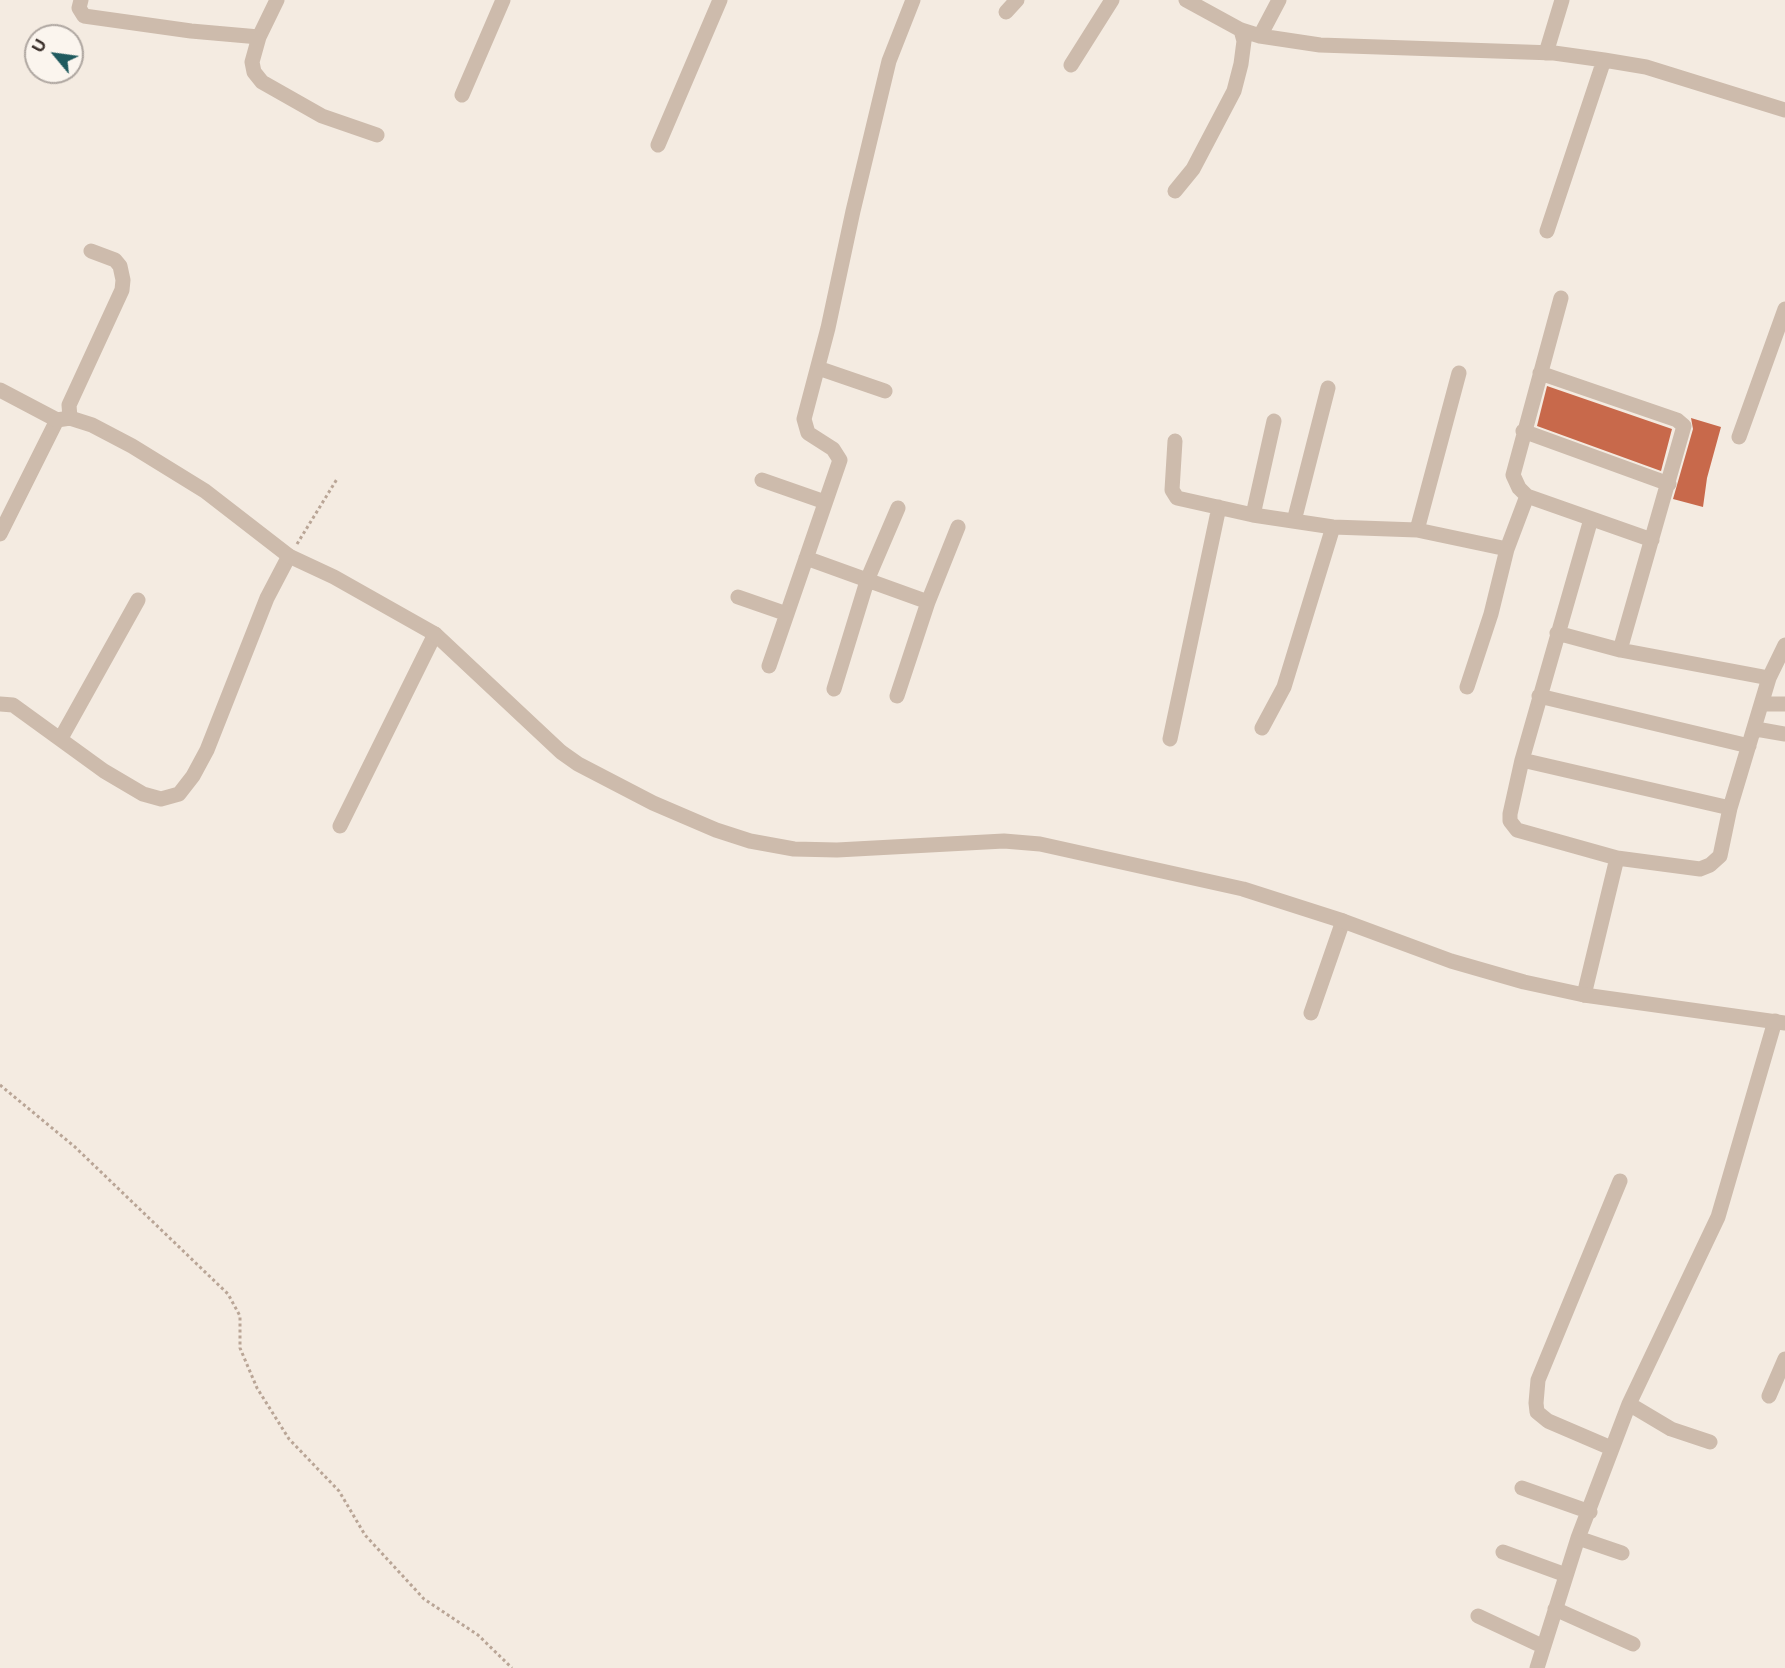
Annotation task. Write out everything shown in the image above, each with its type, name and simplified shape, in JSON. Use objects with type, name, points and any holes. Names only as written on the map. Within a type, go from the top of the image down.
[{"type":"street","points":[[81,0],[79,8],[84,16],[191,31],[259,37]]},
{"type":"street","points":[[277,0],[259,37],[252,62],[254,72],[262,82],[322,117],[377,135]]},
{"type":"street","points":[[462,95],[503,0]]},
{"type":"street","points":[[658,145],[720,0]]},
{"type":"street","points":[[769,666],[840,460],[833,449],[808,433],[804,423],[889,61],[898,33],[913,0]]},
{"type":"street","points":[[1006,12],[1017,0]]},
{"type":"street","points":[[1071,65],[1112,0]]},
{"type":"street","points":[[1186,0],[1241,30],[1260,36],[1320,45],[1379,49],[1546,53],[1604,60],[1646,67],[1785,110]]},
{"type":"street","points":[[1260,36],[1279,0]]},
{"type":"street","points":[[1546,53],[1562,0]]},
{"type":"street","points":[[1175,191],[1193,169],[1234,91],[1244,41],[1241,30]]},
{"type":"street","points":[[1547,231],[1604,60]]},
{"type":"street","points":[[0,534],[64,419],[118,298],[123,280],[120,266],[115,261],[91,251]]},
{"type":"street","points":[[1561,298],[1523,431],[1513,475],[1519,488],[1527,496],[1652,540]]},
{"type":"street","points":[[1739,437],[1785,309]]},
{"type":"street","points":[[818,368],[885,391]]},
{"type":"street","points":[[1417,530],[1459,373]]},
{"type":"street","points":[[1540,373],[1681,422],[1685,430],[1620,650]]},
{"type":"street","points":[[1294,521],[1328,388]]},
{"type":"street","points":[[0,390],[64,419],[114,435],[196,486],[289,556],[334,577],[435,634],[561,752],[578,764],[682,817],[750,842],[794,849],[837,850],[1004,842],[1040,844],[1243,889],[1343,921],[1450,961],[1524,982],[1584,995],[1780,1022],[1718,1217],[1629,1404],[1611,1448],[1590,1512],[1578,1538],[1542,1646],[1537,1668]]},
{"type":"street","points":[[1253,515],[1275,421]]},
{"type":"street","points":[[1523,431],[1669,484]]},
{"type":"street","points":[[1175,441],[1172,490],[1174,496],[1253,515],[1333,527],[1417,530],[1507,549]]},
{"type":"street","points":[[762,480],[825,502]]},
{"type":"street","points":[[1467,687],[1491,614],[1507,549],[1527,496]]},
{"type":"street","points":[[1170,739],[1219,507]]},
{"type":"street","points":[[834,689],[868,578],[898,508]]},
{"type":"street","points":[[1591,519],[1539,696],[1510,814],[1512,825],[1522,832],[1617,858],[1700,869],[1707,867],[1720,856],[1730,808],[1756,729],[1769,678],[1785,645]]},
{"type":"street","points":[[897,696],[928,602],[958,527]]},
{"type":"street","points":[[1263,728],[1284,687],[1333,527]]},
{"type":"street","points":[[0,704],[13,705],[104,771],[142,794],[161,799],[179,794],[193,776],[207,750],[267,598],[289,556]]},
{"type":"street","points":[[806,558],[868,578],[928,602]]},
{"type":"street","points":[[738,597],[786,614]]},
{"type":"street","points":[[61,738],[138,600]]},
{"type":"street","points":[[1557,633],[1620,650],[1769,678]]},
{"type":"street","points":[[340,826],[435,634]]},
{"type":"street","points":[[1539,696],[1749,746]]},
{"type":"street","points":[[1762,704],[1785,704]]},
{"type":"street","points":[[1756,729],[1785,734]]},
{"type":"street","points":[[1522,760],[1730,808]]},
{"type":"street","points":[[1584,995],[1617,858]]},
{"type":"street","points":[[1311,1013],[1343,921]]},
{"type":"street","points":[[1611,1448],[1548,1421],[1538,1412],[1536,1403],[1542,1371],[1620,1181]]},
{"type":"street","points":[[1769,1396],[1785,1359]]},
{"type":"street","points":[[1629,1404],[1671,1429],[1710,1442]]},
{"type":"street","points":[[1522,1488],[1590,1512]]},
{"type":"street","points":[[1578,1538],[1622,1553]]},
{"type":"street","points":[[1503,1552],[1566,1575]]},
{"type":"street","points":[[1555,1609],[1633,1644]]},
{"type":"street","points":[[1478,1616],[1542,1646]]},
{"type":"path","points":[[289,556],[337,479]]},
{"type":"path","points":[[0,1085],[75,1147],[228,1294],[240,1316],[240,1348],[257,1388],[289,1439],[339,1491],[365,1535],[424,1599],[478,1635],[512,1668]]},
{"type":"building","points":[[1547,386],[1672,429],[1661,471],[1537,426]]},
{"type":"building","points":[[1691,418],[1721,427],[1707,478],[1703,507],[1673,499],[1693,429]]}]
